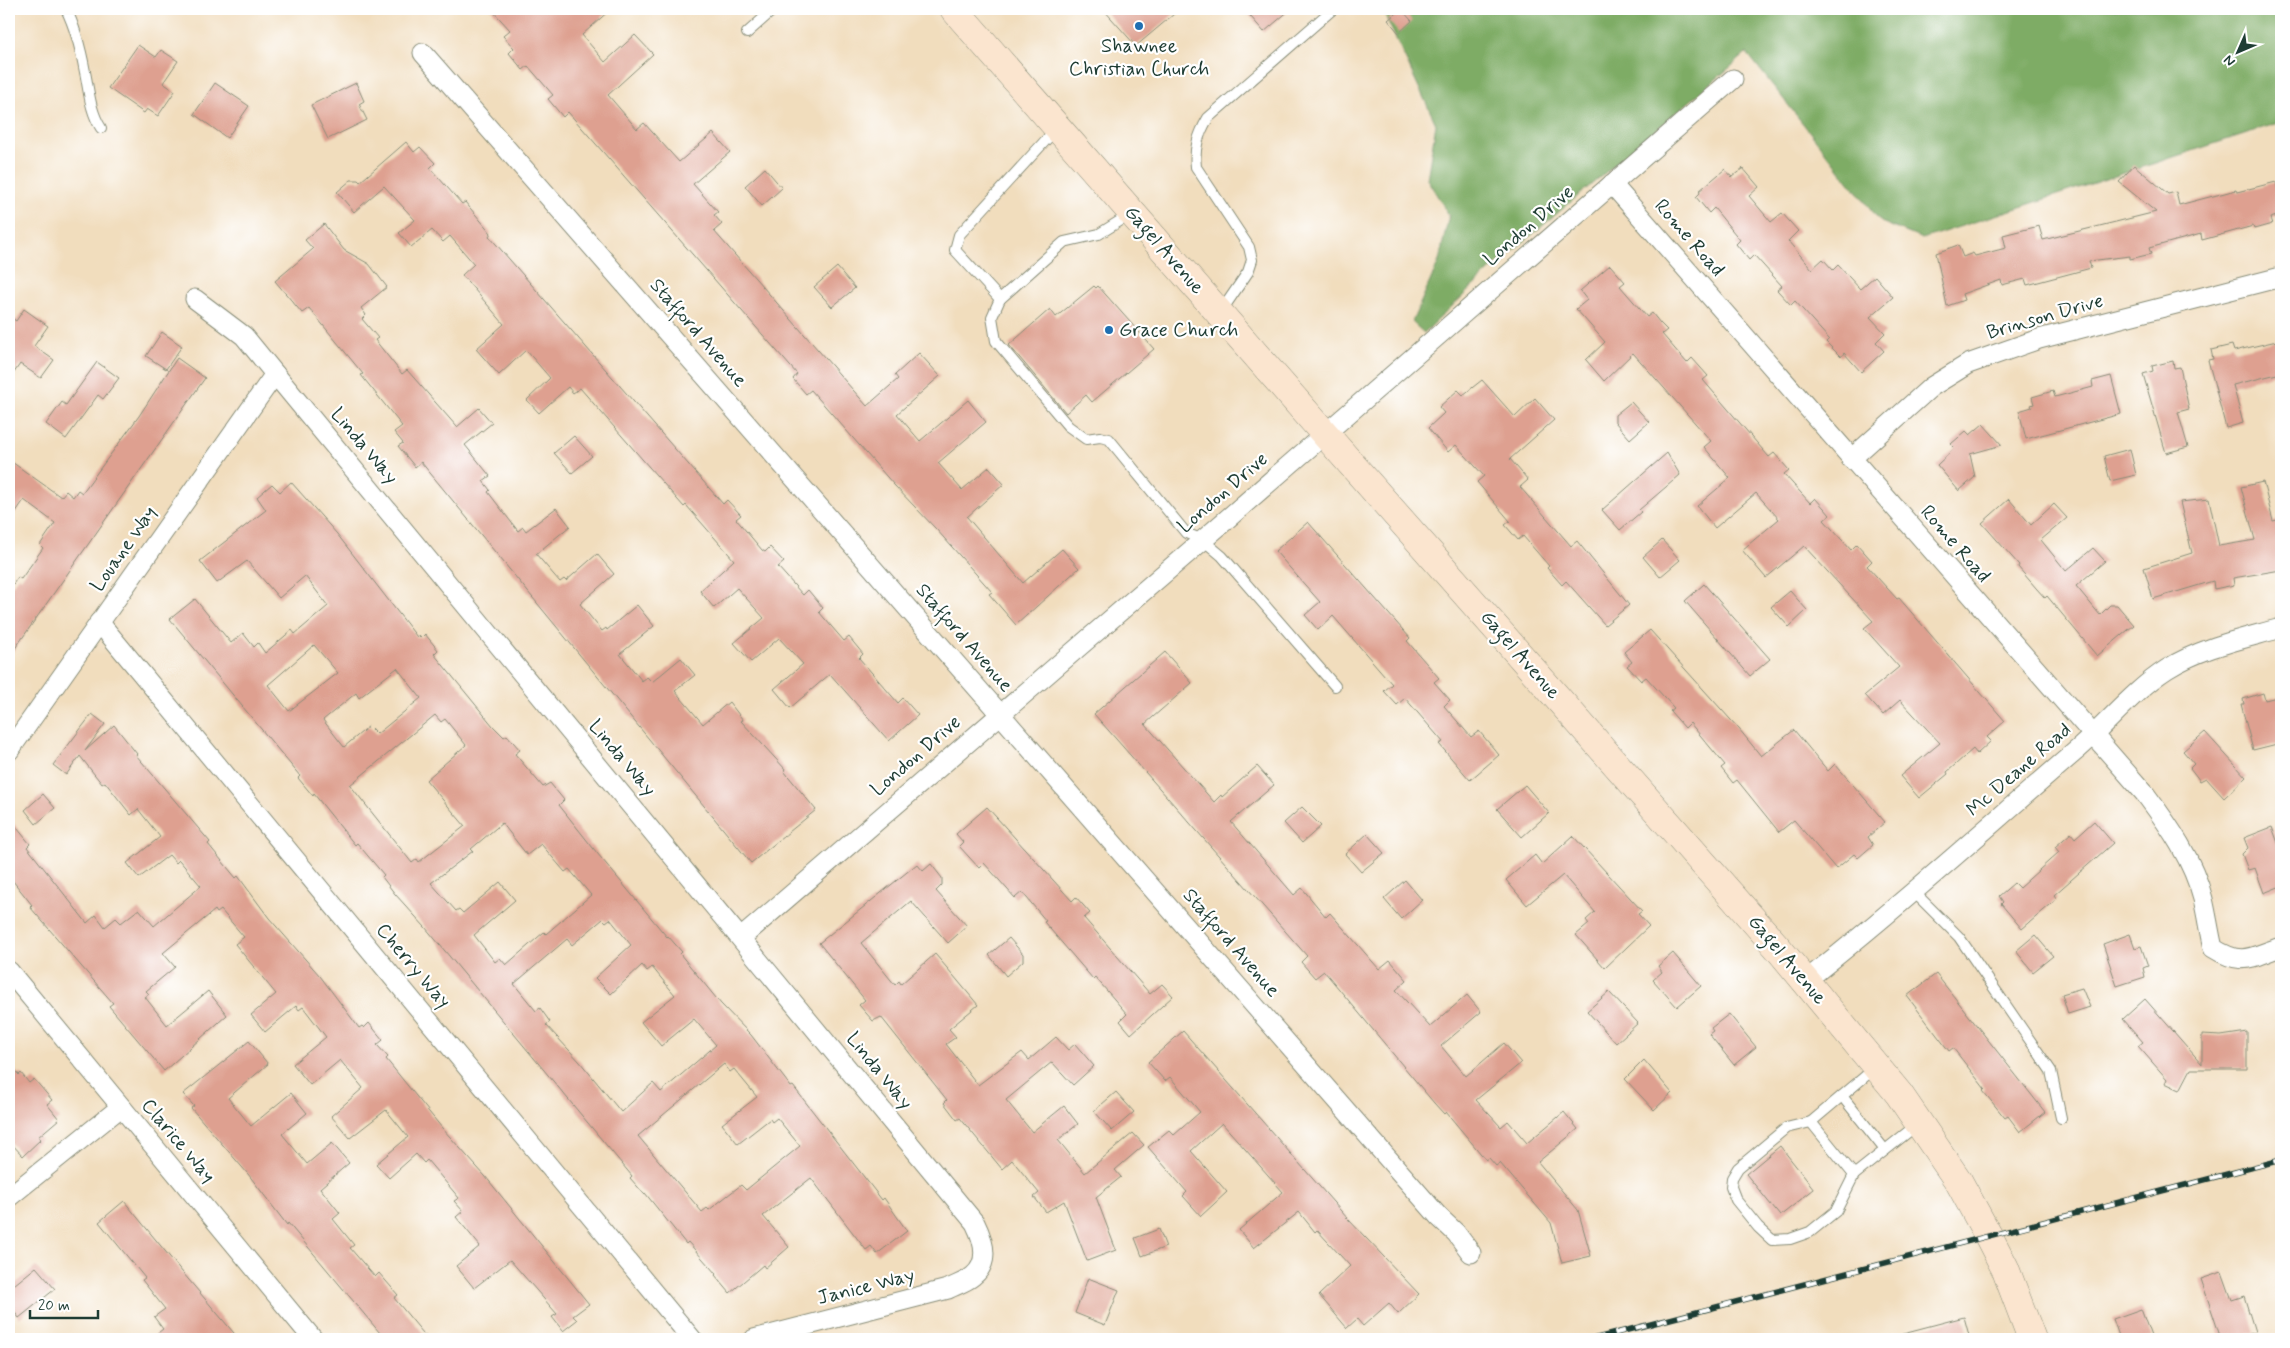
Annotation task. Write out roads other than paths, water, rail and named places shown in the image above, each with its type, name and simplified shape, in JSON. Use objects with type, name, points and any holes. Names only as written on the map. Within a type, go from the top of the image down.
[{"type":"street","name":"Gagel Avenue","points":[[954,9],[1805,981],[1899,1094],[1958,1182],[1989,1237],[2005,1268],[2032,1339]]},
{"type":"street","name":"Stafford Avenue","points":[[423,53],[1439,1217],[1456,1233],[1471,1253]]},
{"type":"street","name":"London Drive","points":[[740,938],[1203,540],[1733,79]]},
{"type":"street","name":"Rome Road","points":[[1612,184],[2146,795],[2183,848],[2202,898],[2213,948],[2234,960],[2246,959],[2281,946]]},
{"type":"street","name":"Brinson Drive","points":[[1851,459],[1931,387],[1968,364],[2039,339],[2281,277]]},
{"type":"street","name":"Linda Way","points":[[195,299],[244,336],[975,1223],[985,1246],[981,1264]]},
{"type":"street","name":"Louane Way","points":[[9,751],[276,374]]},
{"type":"street","name":"Cherry Way","points":[[99,622],[692,1339]]},
{"type":"street","name":"Mc Deane Road","points":[[1805,981],[1858,940],[1912,890],[2093,736],[2148,683],[2167,669],[2213,647],[2281,628]]},
{"type":"street","name":"Clarice Way","points":[[9,971],[313,1339]]},
{"type":"street","points":[[9,1197],[121,1107]]},
{"type":"street","name":"Janice Way","points":[[754,1339],[948,1289],[973,1277],[981,1264]]},
{"type":"lane","points":[[66,9],[80,48],[93,116],[101,128]]},
{"type":"lane","points":[[747,33],[774,9]]},
{"type":"lane","points":[[1220,314],[1248,272],[1252,260],[1249,247],[1196,167],[1194,154],[1196,141],[1208,118],[1334,9]]},
{"type":"lane","points":[[1000,299],[955,250],[959,235],[1057,128]]},
{"type":"lane","points":[[1132,214],[1099,234],[1064,242],[1000,299],[992,317],[996,341],[1068,426],[1086,439],[1100,437],[1109,439],[1186,533],[1203,540],[1222,556],[1335,686]]},
{"type":"lane","points":[[1912,890],[1959,937],[2051,1071],[2061,1118]]},
{"type":"lane","points":[[1876,1068],[1812,1122],[1786,1128],[1738,1168],[1732,1178],[1731,1187],[1736,1200],[1758,1228],[1772,1240],[1790,1239],[1810,1232],[1836,1211],[1854,1175],[1919,1124]]},
{"type":"lane","points":[[1842,1096],[1885,1150]]},
{"type":"lane","points":[[1812,1122],[1854,1175]]},
{"type":"railway","points":[[1593,1339],[2281,1160]]},
{"type":"place","name":"Shawnee Christian Church","points":[[1139,26]]},
{"type":"place","name":"Grace Church","points":[[1109,330]]}]
